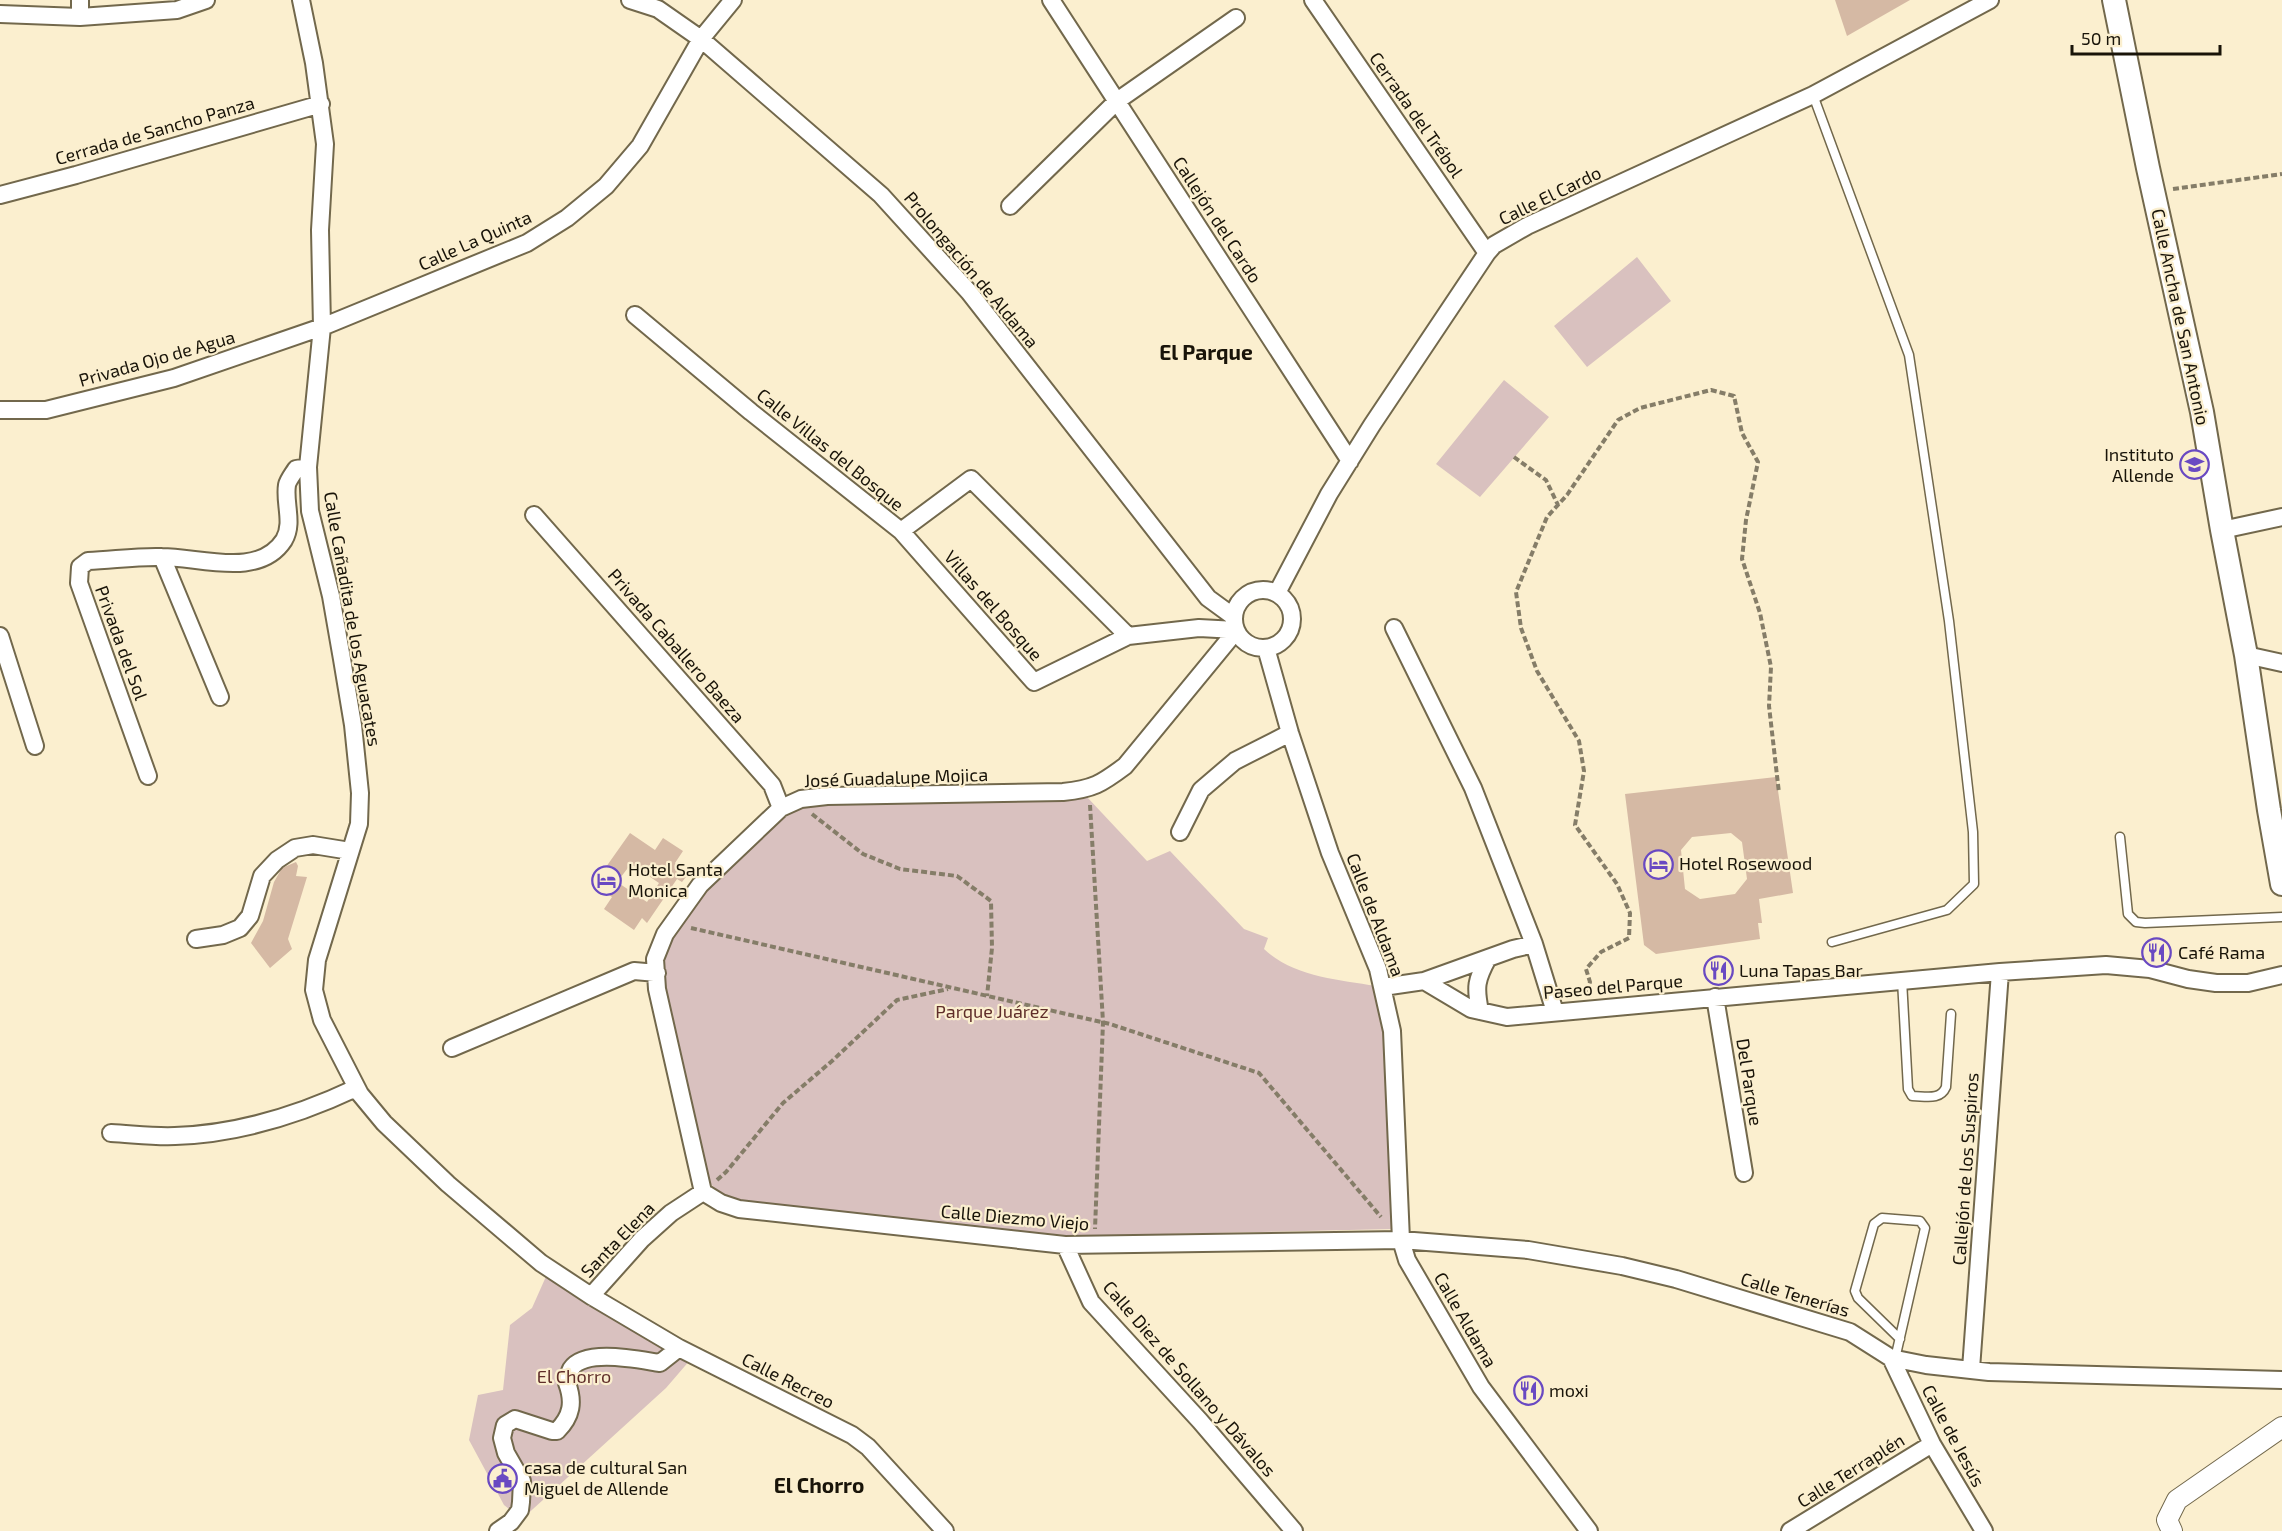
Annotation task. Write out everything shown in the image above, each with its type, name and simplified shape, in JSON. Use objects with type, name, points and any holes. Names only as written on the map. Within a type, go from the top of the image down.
[{"type":"main road","name":"Calle Ancha de San Antonio","points":[[2114,0],[2153,192],[2202,412],[2246,655],[2282,884]]},
{"type":"street","points":[[80,0],[80,17]]},
{"type":"street","points":[[0,14],[80,17],[177,10],[206,0]]},
{"type":"street","name":"Calle Cañadita de los Aguacates","points":[[301,0],[321,104],[325,144],[320,230],[322,327],[308,467],[310,511],[331,596],[353,724],[360,793],[358,824],[317,960],[314,990],[322,1020],[357,1088],[384,1123],[448,1184],[541,1263],[591,1296]]},
{"type":"street","name":"Prolongación de Aldama","points":[[630,0],[656,4],[701,39],[881,195],[969,292],[1208,598],[1235,626]]},
{"type":"street","name":"Calle La Quinta","points":[[322,327],[527,243],[567,218],[606,186],[640,146],[701,39],[733,0]]},
{"type":"street","name":"Callejón del Cardo","points":[[1050,0],[1350,461]]},
{"type":"street","name":"Cerrada del Trébol","points":[[1313,0],[1487,253]]},
{"type":"street","name":"Calle El Cardo","points":[[1277,593],[1329,494],[1372,425],[1494,245],[1527,226],[1813,95],[1990,0]]},
{"type":"street","points":[[1010,206],[1117,101],[1236,18]]},
{"type":"street","name":"Cerrada de Sancho Panza","points":[[0,195],[321,104]]},
{"type":"street","name":"Calle Villas del Bosque","points":[[635,315],[751,412],[901,531],[971,479],[1128,636]]},
{"type":"street","name":"Privada Ojo de Agua","points":[[0,410],[46,410],[109,395],[174,378],[322,327]]},
{"type":"street","name":"Privada del Sol","points":[[148,776],[79,583],[80,567],[88,561],[162,557],[243,563],[263,558],[277,549],[285,537],[289,521],[287,484],[296,469],[308,467]]},
{"type":"street","name":"Privada Caballero Baeza","points":[[534,515],[772,785],[781,808]]},
{"type":"street","points":[[2222,530],[2282,517]]},
{"type":"street","name":"Villas del Bosque","points":[[901,531],[1034,682],[1128,636]]},
{"type":"street","points":[[162,557],[220,697]]},
{"type":"street","points":[[1260,590],[1277,593],[1284,598],[1291,610],[1291,628],[1282,641],[1266,648],[1254,647],[1244,642],[1235,626],[1237,606],[1246,595],[1260,590]]},
{"type":"street","points":[[1128,636],[1235,626]]},
{"type":"street","name":"José Guadalupe Mojica","points":[[703,1192],[657,989],[655,959],[666,934],[700,885],[781,808],[801,800],[827,796],[1063,792],[1089,789],[1125,766],[1235,626]]},
{"type":"street","points":[[1394,628],[1473,788],[1534,944],[1556,1012]]},
{"type":"street","points":[[0,636],[35,746]]},
{"type":"street","name":"Calle de Aldama","points":[[1266,648],[1290,733],[1330,853],[1378,969],[1383,987],[1392,1031],[1401,1240]]},
{"type":"street","points":[[2246,655],[2282,663]]},
{"type":"street","points":[[1180,832],[1201,790],[1235,761],[1290,733]]},
{"type":"street","points":[[196,939],[223,935],[240,928],[250,916],[262,876],[277,860],[295,848],[313,845],[350,851]]},
{"type":"street","points":[[1383,987],[1424,981],[1534,944]]},
{"type":"street","points":[[1480,1011],[1476,992],[1477,978],[1488,958]]},
{"type":"street","name":"Paseo del Parque","points":[[1424,981],[1471,1009],[1507,1017],[1902,980],[2106,965],[2150,969],[2188,979],[2216,983],[2248,983],[2282,975]]},
{"type":"street","points":[[452,1048],[634,971],[657,973]]},
{"type":"street","name":"Callejón de los Suspiros","points":[[1971,1370],[2000,972]]},
{"type":"street","name":"Del Parque","points":[[1715,997],[1744,1173]]},
{"type":"street","points":[[111,1133],[175,1136],[221,1131],[279,1118],[324,1103],[357,1088]]},
{"type":"street","name":"Calle Diezmo Viejo","points":[[703,1192],[721,1203],[739,1209],[1065,1245],[1401,1240]]},
{"type":"street","name":"Santa Elena","points":[[591,1296],[642,1239],[671,1213],[703,1192]]},
{"type":"street","name":"Calle Tenerías","points":[[1401,1240],[1528,1250],[1654,1274],[1850,1332],[1893,1359],[1989,1372],[2282,1380]]},
{"type":"street","name":"Calle Aldama","points":[[1401,1240],[1407,1260],[1481,1387],[1588,1531]]},
{"type":"street","name":"Calle Diez de Sollano y Dávalos","points":[[1065,1245],[1091,1302],[1200,1421],[1294,1531]]},
{"type":"street","name":"Calle Recreo","points":[[591,1296],[679,1348],[852,1435],[868,1447],[945,1531]]},
{"type":"street","points":[[498,1531],[511,1522],[520,1510],[522,1502],[522,1481],[506,1453],[502,1438],[505,1425],[515,1419],[557,1431],[571,1414],[572,1395],[567,1383],[572,1368],[583,1360],[608,1356],[660,1363],[679,1348]]},
{"type":"street","name":"Calle de Jesús","points":[[1893,1359],[1932,1444],[1984,1531]]},
{"type":"street","points":[[2172,1531],[2167,1520],[2177,1500],[2282,1427]]},
{"type":"street","name":"Calle Terraplén","points":[[1790,1531],[1932,1444]]},
{"type":"lane","points":[[1813,95],[1909,355],[1949,621],[1973,832],[1974,884],[1947,910],[1832,942]]},
{"type":"lane","points":[[2120,837],[2128,914],[2136,922],[2282,916]]},
{"type":"lane","points":[[1902,980],[1908,1089],[1912,1096],[1939,1096],[1944,1092],[1951,1014]]},
{"type":"lane","points":[[1893,1359],[1900,1339],[1925,1228],[1920,1221],[1882,1218],[1874,1224],[1855,1291],[1858,1298],[1900,1339]]},
{"type":"path","points":[[2153,192],[2282,174]]},
{"type":"path","points":[[1582,1010],[1590,982],[1586,969],[1601,952],[1629,938],[1630,913],[1617,884],[1575,825],[1584,771],[1579,741],[1536,671],[1521,628],[1516,592],[1547,517],[1567,495],[1617,420],[1640,408],[1711,390],[1734,396],[1742,433],[1758,462],[1746,520],[1742,560],[1760,613],[1771,667],[1769,706],[1779,793]]},
{"type":"path","points":[[1514,457],[1546,480],[1558,505]]},
{"type":"path","points":[[1089,789],[1103,1022],[1095,1245]]},
{"type":"path","points":[[808,811],[862,854],[900,868],[957,876],[991,901],[992,948],[987,996]]},
{"type":"path","points":[[673,924],[1103,1022],[1259,1073],[1401,1240]]},
{"type":"path","points":[[703,1192],[726,1172],[783,1103],[897,1000],[952,988]]},
{"type":"green space","points":[[1637,257],[1671,301],[1587,367],[1554,326]]},
{"type":"green space","points":[[1504,380],[1549,417],[1480,497],[1436,464]]},
{"type":"green space","name":"Parque Juárez","points":[[1087,797],[1147,861],[1170,851],[1244,929],[1268,938],[1264,949],[1289,966],[1331,979],[1376,986],[1386,1032],[1394,1229],[1073,1236],[751,1203],[725,1199],[708,1181],[667,1004],[661,966],[669,941],[699,897],[742,851],[799,804]]},
{"type":"green space","name":"El Chorro","points":[[548,1272],[697,1352],[666,1388],[522,1519],[504,1505],[469,1440],[478,1395],[503,1390],[510,1325],[532,1308]]},
{"type":"building","points":[[1835,0],[1910,0],[1847,36]]},
{"type":"building","name":"Hotel Rosewood","points":[[1776,777],[1793,893],[1759,899],[1762,923],[1758,923],[1760,939],[1656,954],[1644,945],[1625,794]],"holes":[[[1731,833],[1742,842],[1747,879],[1735,894],[1700,899],[1685,889],[1681,850],[1692,837]]]},
{"type":"building","name":"Hotel Santa Monica","points":[[630,833],[655,850],[663,838],[683,851],[675,863],[689,873],[682,882],[677,879],[647,923],[642,918],[634,930],[604,909],[612,897],[594,884]],"holes":[[[631,864],[659,883],[647,902],[617,882]]]},
{"type":"building","points":[[296,862],[298,866],[296,876],[307,877],[288,939],[292,949],[270,968],[251,943],[263,921],[274,882],[282,868]]},
{"type":"place","name":"Instituto Allende","points":[[2195,465]]},
{"type":"place","name":"Hotel Rosewood","points":[[1658,864]]},
{"type":"place","name":"Hotel Santa Monica","points":[[607,880]]},
{"type":"place","name":"Café Rama","points":[[2157,953]]},
{"type":"place","name":"Luna Tapas Bar","points":[[1718,971]]},
{"type":"place","name":"moxi","points":[[1528,1391]]},
{"type":"place","name":"casa de cultural San Miguel de Allende","points":[[503,1478]]},
{"type":"district","name":"El Parque","points":[[1206,353]]},
{"type":"district","name":"El Chorro","points":[[819,1486]]}]
